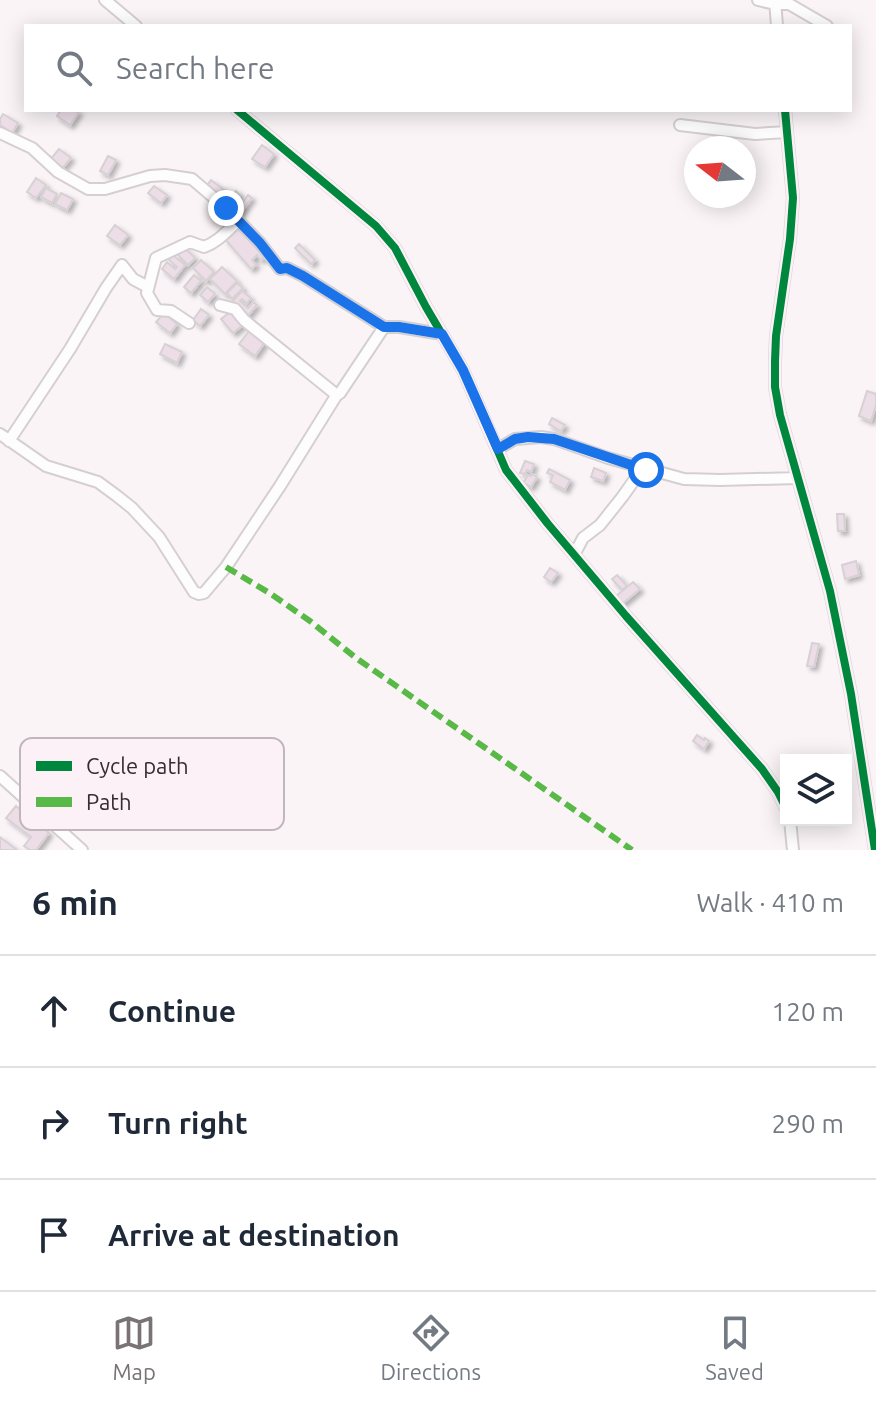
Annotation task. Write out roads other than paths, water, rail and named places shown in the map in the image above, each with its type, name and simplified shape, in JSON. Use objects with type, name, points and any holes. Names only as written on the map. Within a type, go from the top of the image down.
[{"type":"street","points":[[105,0],[134,24]]},
{"type":"street","points":[[758,0],[789,4],[824,24]]},
{"type":"street","points":[[775,2],[777,24]]},
{"type":"street","points":[[239,112],[388,238],[463,370],[506,470],[574,555],[738,740],[780,796]]},
{"type":"street","points":[[786,112],[793,198],[776,336],[775,387],[836,620],[851,694],[875,850]]},
{"type":"street","points":[[680,125],[755,134],[787,132]]},
{"type":"street","points":[[0,133],[32,148],[58,172],[88,189],[105,189],[150,176],[192,179],[226,208],[280,269],[287,268],[303,276],[384,327],[442,334]]},
{"type":"street","points":[[189,323],[171,311],[157,310],[147,293],[154,261],[159,255],[190,242],[204,247],[210,245],[238,221]]},
{"type":"street","points":[[148,287],[133,279],[122,265],[70,349],[5,438],[46,466],[98,482],[132,508],[159,537],[194,592],[199,594],[204,593],[226,567],[384,327]]},
{"type":"street","points":[[220,305],[235,309],[244,320],[336,396]]},
{"type":"street","points":[[498,449],[515,439],[541,437],[668,476],[698,480],[798,478]]},
{"type":"street","points":[[574,555],[583,538],[600,525],[642,469]]},
{"type":"street","points":[[0,776],[20,794]]},
{"type":"street","points":[[791,826],[793,850]]},
{"type":"street","points":[[60,830],[82,850]]}]
